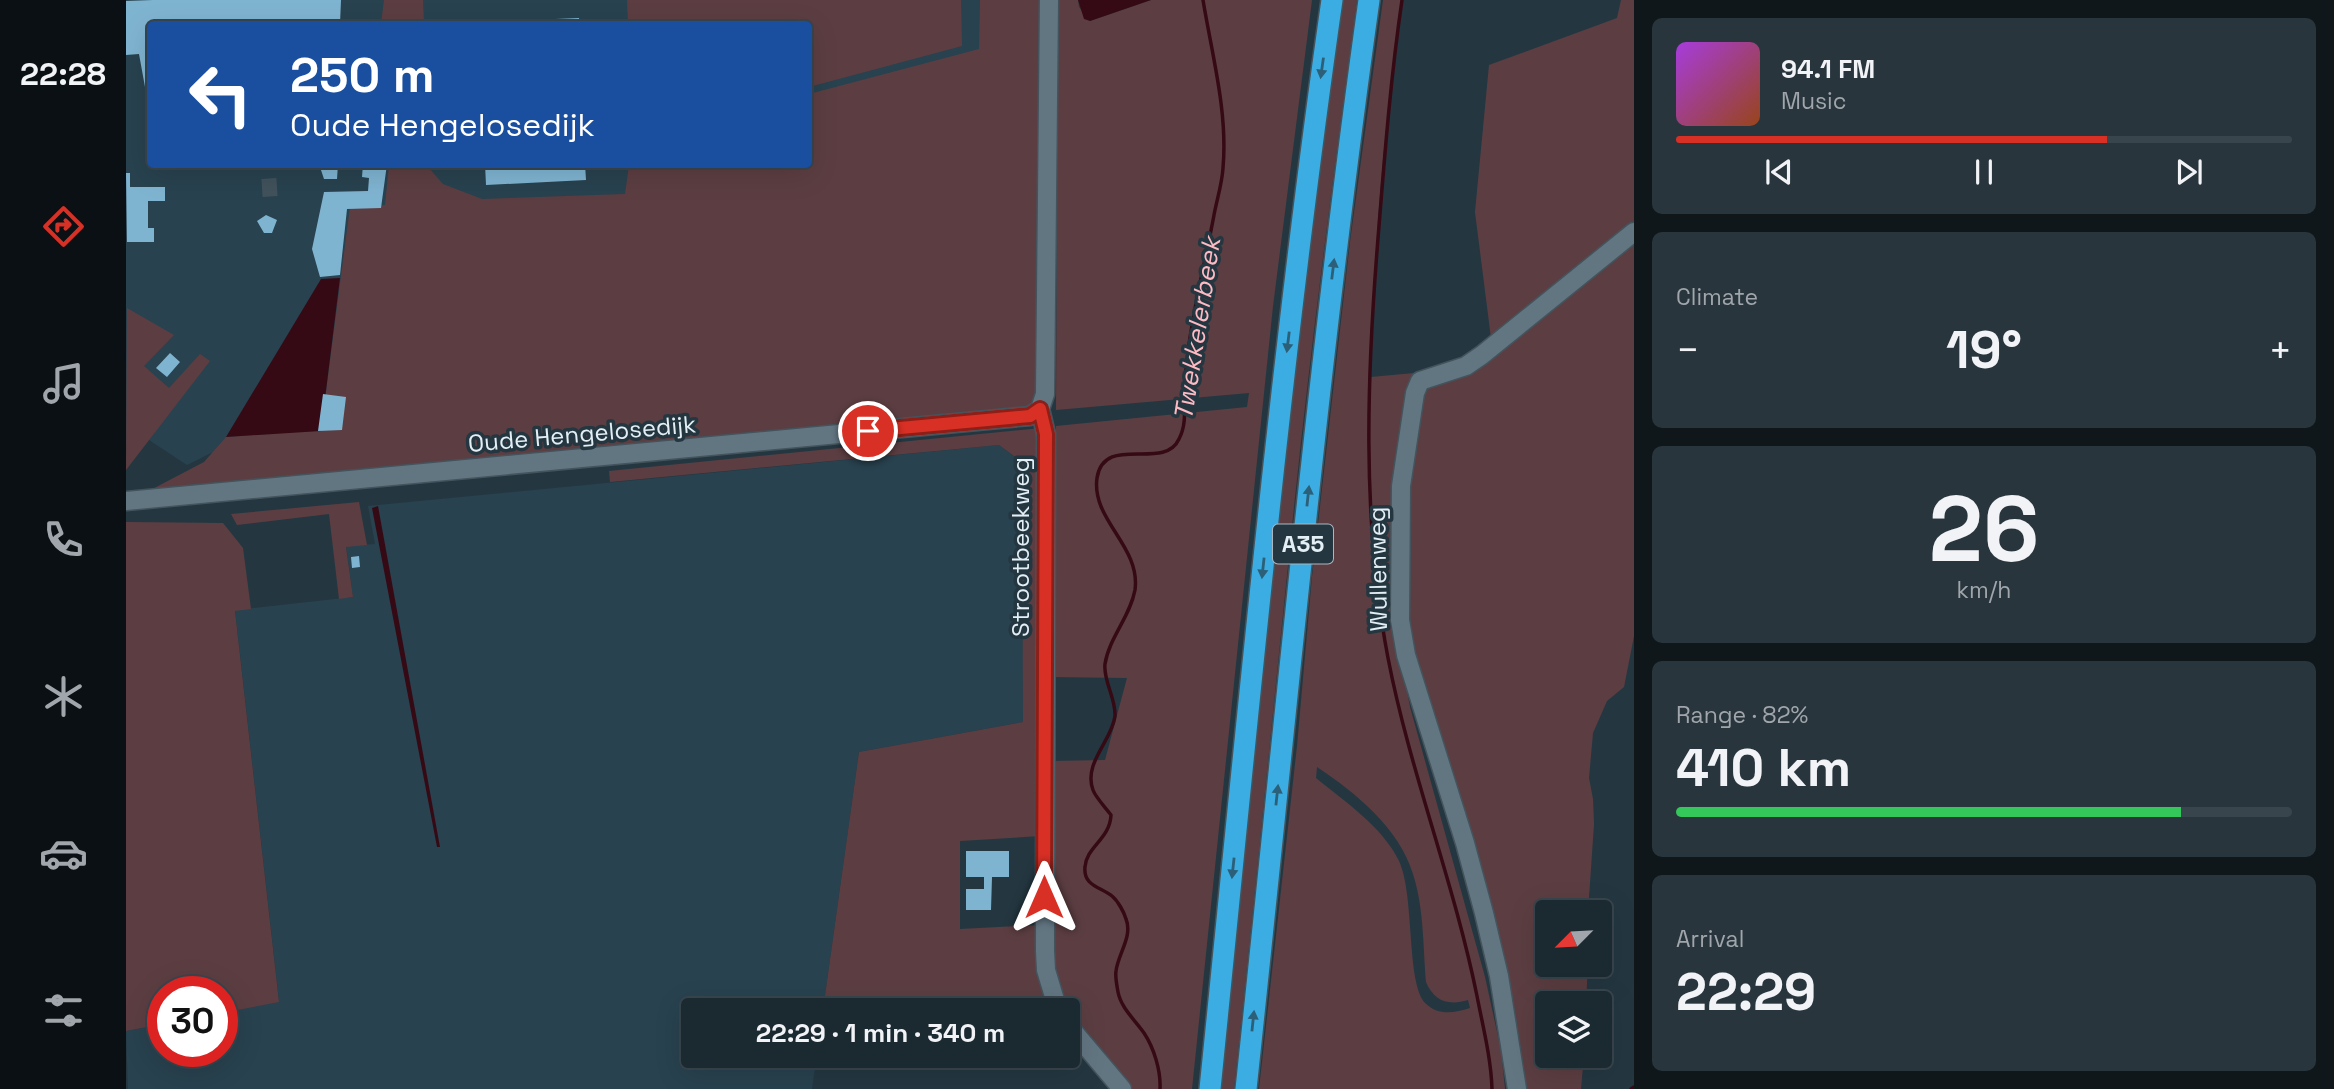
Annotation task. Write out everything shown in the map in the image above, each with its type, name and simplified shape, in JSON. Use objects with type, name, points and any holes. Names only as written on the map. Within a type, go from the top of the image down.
[{"type":"highway","name":"A35","points":[[1210,1089],[1268,516],[1313,133],[1332,0]]},
{"type":"highway","name":"A35","points":[[1246,1089],[1319,382],[1342,190],[1369,0]]},
{"type":"street","name":"Strootbeekweg","points":[[1049,0],[1045,394],[1040,409],[1046,434],[1045,951],[1046,971],[1054,998]]},
{"type":"street","name":"Wullenweg","points":[[1517,1089],[1499,976],[1484,913],[1399,620],[1401,486],[1415,393],[1420,382],[1466,366],[1482,355],[1634,232]]},
{"type":"street","name":"Oude Hengelosedijk","points":[[130,501],[1030,416],[1040,409]]},
{"type":"street","points":[[1080,1038],[1122,1089]]},
{"type":"shaded area","points":[[126,0],[984,0],[978,367],[416,433],[211,453],[187,465],[149,440],[126,445]]},
{"type":"shaded area","points":[[384,0],[423,0],[424,21],[381,21]]},
{"type":"shaded area","points":[[627,0],[961,0],[962,46],[812,86],[812,21],[628,21]]},
{"type":"shaded area","points":[[980,0],[1042,0],[1037,400],[1027,411],[141,495],[204,462],[226,437],[321,430],[350,207],[385,205],[389,168],[429,168],[443,184],[482,199],[625,194],[629,168],[812,168],[812,93],[979,49]]},
{"type":"shaded area","points":[[1058,0],[1078,0],[1079,7],[1090,21],[1151,0],[1312,0],[1273,306],[1192,1089],[1129,1089],[1080,1031],[1080,998],[1063,998],[1056,978],[1053,910],[1055,801],[1052,761],[1105,760],[1127,678],[1053,677],[1056,426],[1247,407],[1249,393],[1056,410]]},
{"type":"shaded area","points":[[1078,0],[1151,0],[1090,21],[1084,19]]},
{"type":"shaded area","points":[[1341,0],[1357,0],[1306,402],[1234,1089],[1213,1089],[1271,550]]},
{"type":"shaded area","points":[[1383,0],[1402,0],[1380,188],[1371,377],[1414,373],[1398,463],[1394,620],[1410,707],[1485,977],[1501,1050],[1505,1089],[1259,1089],[1350,242]],"holes":[[[1317,767],[1361,800],[1387,827],[1406,857],[1419,900],[1426,982],[1429,988],[1438,998],[1448,1002],[1468,1000],[1470,1008],[1446,1012],[1435,1010],[1425,1003],[1415,977],[1407,895],[1399,861],[1392,848],[1373,826],[1316,778]]]},
{"type":"shaded area","points":[[1621,0],[1634,0],[1634,222],[1491,338],[1475,212],[1489,65],[1617,18]]},
{"type":"shaded area","points":[[1634,242],[1634,636],[1624,687],[1607,701],[1593,733],[1589,778],[1594,824],[1589,900],[1535,900],[1535,977],[1587,977],[1587,991],[1535,991],[1535,1068],[1583,1068],[1581,1089],[1519,1089],[1420,690],[1406,614],[1405,516],[1426,385]]},
{"type":"shaded area","points":[[340,278],[321,431],[226,437],[321,279]]},
{"type":"shaded area","points":[[127,308],[174,335],[144,366],[169,388],[200,354],[210,361],[126,470]]},
{"type":"shaded area","points":[[1041,428],[1040,836],[960,841],[960,929],[1040,925],[1049,998],[825,998],[859,752],[1023,722],[1022,462],[999,445],[610,482],[609,471]]},
{"type":"shaded area","points":[[999,445],[1023,463],[1023,722],[859,752],[825,998],[681,998],[681,1068],[815,1068],[812,1089],[128,1089],[126,1031],[147,1027],[147,1067],[238,1067],[238,1010],[279,1001],[235,610],[353,597],[346,546],[375,544],[368,506]]},
{"type":"shaded area","points":[[359,502],[367,545],[346,547],[353,597],[339,599],[329,514],[237,525],[231,514]]},
{"type":"shaded area","points":[[378,506],[440,847],[437,847],[372,508]]},
{"type":"shaded area","points":[[126,522],[223,523],[243,548],[251,609],[235,611],[279,1002],[238,1010],[238,976],[147,976],[147,1027],[126,1031]]},
{"type":"building","points":[[341,0],[340,21],[147,21],[147,98],[139,54],[126,55],[126,1]]},
{"type":"building","points":[[579,18],[580,21],[508,21]]},
{"type":"building","points":[[320,168],[338,168],[337,179],[324,179]]},
{"type":"building","points":[[363,168],[386,168],[381,208],[347,209],[340,275],[320,277],[312,249],[324,192],[368,191],[369,178],[362,177]]},
{"type":"building","points":[[485,168],[585,168],[586,180],[486,185]]},
{"type":"building","points":[[126,173],[130,173],[130,187],[165,187],[165,201],[148,201],[148,228],[154,228],[154,242],[127,242]]},
{"type":"building","points":[[266,215],[277,220],[272,233],[264,233],[257,221]]},
{"type":"building","points":[[170,353],[180,362],[167,377],[156,368]]},
{"type":"building","points":[[323,394],[346,397],[342,430],[318,431]]},
{"type":"building","points":[[359,556],[360,567],[352,568],[351,557]]},
{"type":"building","points":[[966,851],[1009,851],[1009,877],[992,877],[991,910],[966,910],[966,889],[984,889],[984,877],[966,877]]},
{"type":"waterway","name":"Twekkelerbeek","points":[[1160,1089],[1158,1067],[1151,1046],[1125,1009],[1118,992],[1116,971],[1128,932],[1125,916],[1114,898],[1090,882],[1085,873],[1086,860],[1107,830],[1111,815],[1094,793],[1091,780],[1095,761],[1115,716],[1105,664],[1135,590],[1135,574],[1131,560],[1101,507],[1097,478],[1102,465],[1111,458],[1161,453],[1171,448],[1179,439],[1183,428],[1184,386],[1191,329],[1221,186],[1224,147],[1221,105],[1203,0]]},
{"type":"waterway","points":[[1402,0],[1386,141],[1369,388],[1370,497],[1374,551],[1379,605],[1397,701],[1467,953],[1486,1042],[1492,1089]]},
{"type":"tunnel","points":[[262,188],[277,187]]},
{"type":"route","points":[[868,431],[1030,416],[1040,409],[1046,434],[1044,897]]}]
